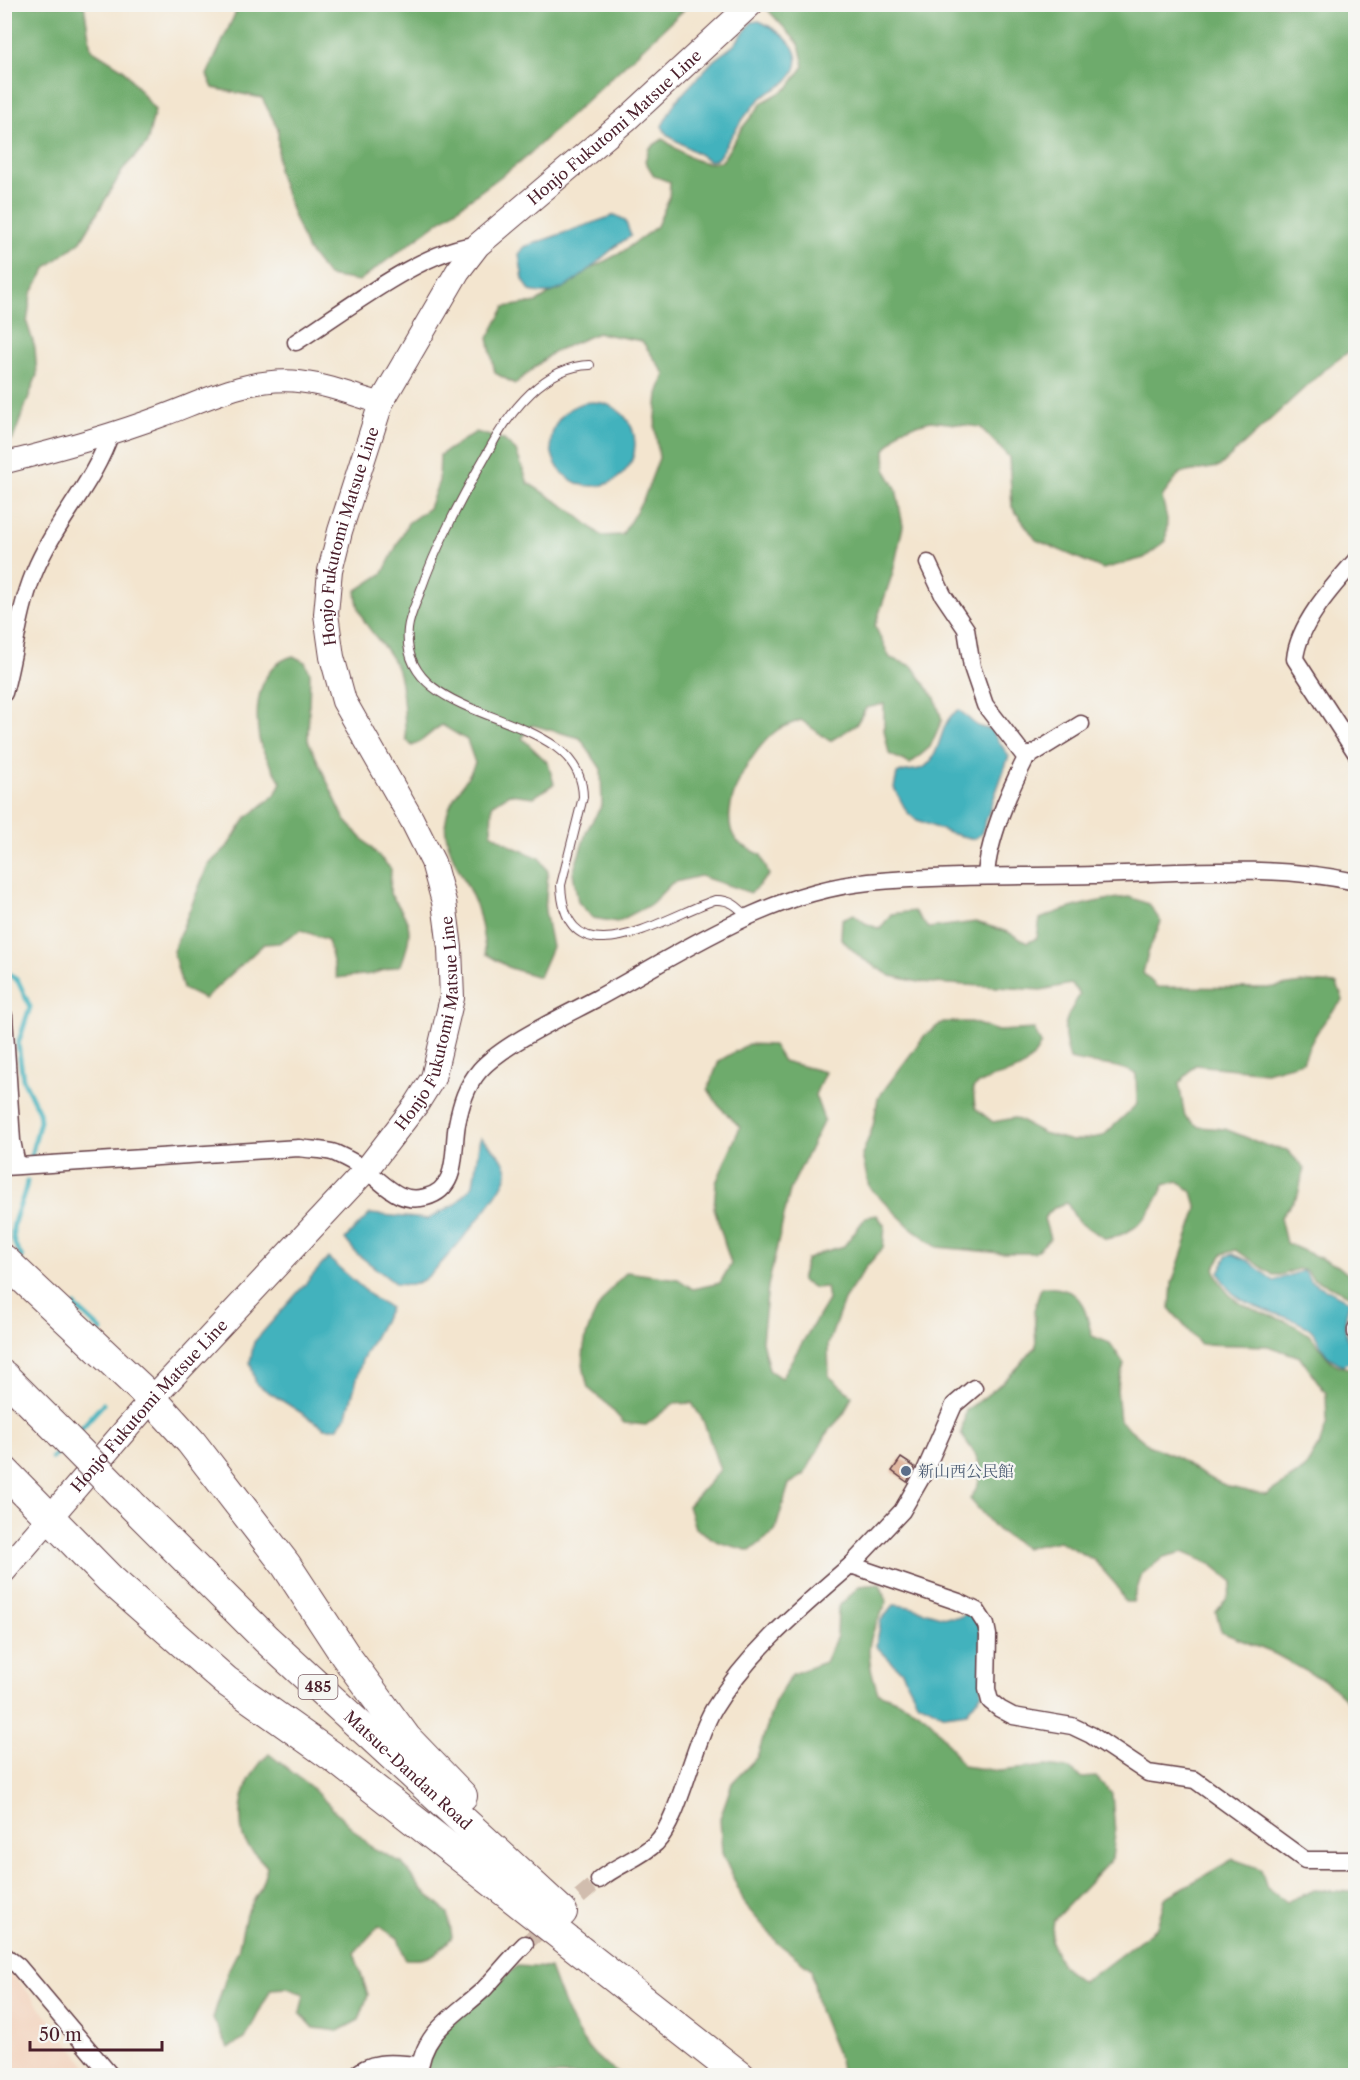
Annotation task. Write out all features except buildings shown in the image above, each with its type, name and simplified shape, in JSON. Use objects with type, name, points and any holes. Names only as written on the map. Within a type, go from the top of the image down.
[{"type":"highway","points":[[4,1260],[152,1399],[191,1442],[285,1565],[345,1655],[406,1738],[468,1803],[512,1867]]},
{"type":"highway","name":"Matsue-Dandan Road","points":[[4,1376],[266,1639],[512,1867],[746,2076]]},
{"type":"highway","points":[[4,1471],[152,1617],[226,1681],[336,1759],[740,2076]]},
{"type":"main road","name":"Honjo Fukutomi Matsue Line","points":[[4,1570],[152,1399],[366,1170],[416,1105],[433,1078],[452,998],[450,948],[444,902],[433,862],[344,701],[332,657],[326,614],[330,571],[381,404],[458,271],[478,245],[628,118],[751,4]]},
{"type":"street","points":[[296,342],[426,260],[461,245],[478,245]]},
{"type":"street","points":[[4,463],[161,417],[209,397],[256,384],[292,381],[335,389],[381,404]]},
{"type":"street","points":[[4,693],[20,620],[34,572],[104,455],[111,432]]},
{"type":"street","points":[[1356,560],[1324,596],[1298,646],[1295,659],[1356,753]]},
{"type":"street","points":[[928,563],[943,595],[966,628],[972,667],[985,705],[1026,758]]},
{"type":"street","points":[[986,876],[987,859],[1016,776],[1026,758],[1081,724]]},
{"type":"street","points":[[4,1016],[12,1141],[11,1166],[62,1165],[199,1153],[300,1148],[333,1152],[366,1170],[395,1195],[413,1199],[428,1197],[441,1189],[451,1176],[456,1125],[466,1089],[481,1069],[527,1036],[748,916],[790,899],[847,884],[986,876],[1240,870],[1314,873],[1356,882]]},
{"type":"street","points":[[599,1880],[613,1867],[642,1853],[657,1842],[674,1814],[694,1749],[712,1711],[725,1692],[773,1633],[851,1565],[902,1511],[924,1473],[954,1405],[974,1388]]},
{"type":"street","points":[[851,1565],[959,1602],[977,1611],[986,1625],[988,1635],[987,1689],[990,1701],[1000,1709],[1013,1716],[1072,1726],[1091,1735],[1148,1773],[1195,1780],[1305,1860],[1356,1860]]},
{"type":"street","points":[[356,2076],[364,2068],[379,2064],[419,2070],[424,2049],[436,2030],[483,1989],[525,1944]]},
{"type":"street","points":[[4,1955],[18,1966],[111,2076]]},
{"type":"lane","points":[[590,365],[573,365],[555,375],[526,398],[504,422],[469,484],[429,566],[408,628],[408,647],[423,679],[440,693],[537,736],[571,759],[583,783],[583,797],[561,885],[562,900],[576,927],[587,936],[616,939],[714,900],[724,900],[735,904],[748,916]]},
{"type":"shaded area","points":[[4,1966],[11,1971],[94,2075],[5,2075]]},
{"type":"green space","points":[[239,4],[689,5],[523,160],[359,281],[328,276],[307,249],[278,171],[278,129],[262,98],[213,88],[207,75]]},
{"type":"green space","points":[[4,5],[84,5],[91,49],[123,69],[155,110],[147,144],[124,168],[81,241],[47,267],[31,294],[27,323],[35,348],[37,375],[13,439],[5,442]]},
{"type":"green space","points":[[770,5],[1355,5],[1355,347],[1325,369],[1219,467],[1180,473],[1162,497],[1167,519],[1166,541],[1144,558],[1103,569],[1036,540],[1012,507],[1009,457],[980,427],[931,421],[901,429],[885,450],[886,471],[896,488],[903,526],[893,572],[875,626],[890,658],[912,666],[935,698],[942,720],[930,747],[910,764],[889,754],[884,730],[884,704],[866,708],[856,725],[830,741],[801,720],[781,728],[758,750],[748,764],[739,780],[730,814],[731,829],[737,841],[761,855],[769,875],[751,893],[700,876],[672,883],[650,905],[617,922],[593,918],[578,902],[573,873],[587,830],[602,805],[601,769],[580,738],[532,725],[522,738],[548,763],[554,784],[534,797],[509,794],[492,805],[491,833],[513,847],[540,858],[548,872],[545,911],[552,947],[539,977],[510,968],[486,954],[477,908],[452,853],[446,831],[448,812],[475,763],[467,740],[442,725],[412,746],[406,739],[402,689],[398,671],[389,654],[365,623],[356,591],[383,573],[408,523],[429,508],[439,481],[440,455],[476,432],[504,440],[516,451],[528,483],[569,509],[602,536],[622,535],[644,498],[659,458],[655,428],[658,394],[665,374],[642,341],[598,333],[553,352],[515,384],[495,373],[488,338],[505,307],[537,302],[575,277],[622,252],[657,226],[669,198],[670,182],[654,176],[645,161],[649,148],[663,139],[698,161],[714,163],[722,161],[742,128],[763,102],[788,88],[804,66],[799,44],[767,9]]},
{"type":"green space","points":[[293,656],[305,662],[310,673],[308,740],[345,820],[391,869],[390,894],[407,920],[408,944],[401,965],[372,974],[337,978],[328,940],[301,930],[279,943],[264,944],[204,999],[183,989],[173,951],[208,865],[227,847],[246,818],[275,795],[281,782],[265,756],[259,739],[258,701],[261,689],[272,669],[281,661]]},
{"type":"green space","points":[[1129,897],[1149,904],[1161,922],[1148,953],[1143,973],[1157,987],[1268,988],[1309,982],[1337,984],[1343,1000],[1320,1028],[1303,1062],[1266,1072],[1195,1065],[1179,1084],[1185,1117],[1199,1127],[1225,1129],[1265,1145],[1287,1150],[1304,1168],[1298,1195],[1280,1218],[1286,1243],[1338,1266],[1355,1280],[1355,1288],[1351,1296],[1313,1279],[1307,1271],[1298,1269],[1281,1275],[1273,1275],[1236,1250],[1223,1254],[1214,1268],[1221,1284],[1231,1296],[1254,1310],[1295,1325],[1308,1334],[1335,1364],[1349,1368],[1355,1378],[1355,1708],[1328,1683],[1275,1654],[1221,1632],[1216,1612],[1228,1597],[1233,1582],[1211,1564],[1183,1552],[1164,1557],[1142,1574],[1133,1602],[1125,1602],[1117,1586],[1094,1560],[1059,1541],[1025,1548],[997,1530],[970,1499],[976,1489],[980,1472],[973,1450],[961,1434],[966,1410],[1004,1381],[1036,1346],[1034,1310],[1041,1287],[1072,1293],[1082,1305],[1092,1336],[1110,1343],[1124,1364],[1117,1389],[1120,1421],[1150,1446],[1175,1456],[1205,1476],[1229,1487],[1266,1495],[1304,1470],[1320,1443],[1327,1422],[1326,1393],[1300,1357],[1268,1346],[1200,1344],[1170,1309],[1172,1283],[1197,1209],[1192,1192],[1178,1181],[1164,1185],[1154,1205],[1136,1227],[1106,1239],[1078,1222],[1067,1203],[1055,1207],[1044,1218],[1050,1239],[1034,1253],[1000,1253],[937,1247],[909,1226],[869,1187],[862,1155],[873,1126],[878,1098],[925,1035],[943,1022],[971,1022],[998,1031],[1034,1029],[1041,1044],[1026,1064],[1018,1070],[992,1078],[973,1088],[975,1108],[993,1122],[1015,1118],[1043,1133],[1072,1141],[1103,1136],[1137,1104],[1136,1074],[1120,1068],[1070,1059],[1065,1039],[1065,1025],[1080,994],[1071,984],[1041,990],[919,982],[891,976],[861,958],[841,939],[842,919],[854,914],[865,923],[880,929],[891,914],[914,911],[928,928],[976,922],[1008,932],[1027,943],[1037,938],[1040,919],[1083,904]]},
{"type":"green space","points":[[748,1044],[773,1045],[783,1061],[825,1072],[815,1095],[824,1120],[790,1190],[768,1286],[762,1341],[769,1370],[781,1378],[828,1300],[826,1287],[815,1288],[801,1281],[806,1260],[844,1246],[866,1217],[877,1215],[885,1226],[883,1248],[866,1267],[844,1300],[828,1345],[829,1376],[852,1396],[844,1414],[829,1430],[804,1475],[789,1484],[775,1531],[750,1551],[718,1542],[695,1528],[688,1506],[720,1470],[703,1420],[692,1403],[673,1404],[646,1425],[624,1423],[605,1402],[588,1388],[583,1360],[586,1335],[596,1312],[610,1290],[627,1272],[678,1279],[693,1289],[720,1283],[731,1264],[714,1208],[716,1183],[740,1127],[718,1105],[708,1089],[719,1061]]},
{"type":"green space","points":[[880,1584],[887,1602],[869,1646],[878,1693],[909,1706],[929,1720],[963,1766],[1000,1771],[1045,1766],[1070,1769],[1082,1778],[1096,1777],[1112,1794],[1115,1833],[1112,1859],[1054,1920],[1051,1942],[1062,1966],[1081,1982],[1101,1970],[1157,1927],[1165,1898],[1233,1859],[1261,1869],[1267,1888],[1286,1902],[1314,1890],[1353,1892],[1356,1894],[1355,2075],[842,2075],[839,2059],[819,2010],[811,1969],[778,1943],[746,1906],[722,1853],[720,1818],[732,1783],[757,1757],[775,1701],[792,1674],[825,1662],[837,1636],[838,1607],[859,1586]]},
{"type":"green space","points":[[269,1754],[311,1787],[371,1847],[402,1863],[421,1889],[448,1913],[452,1937],[442,1948],[426,1958],[405,1959],[398,1938],[379,1926],[354,1953],[368,1995],[359,2020],[338,2031],[314,2028],[300,2013],[304,1994],[287,1988],[271,1989],[245,2039],[228,2048],[213,2018],[228,1971],[238,1951],[246,1914],[260,1889],[267,1867],[250,1849],[243,1837],[242,1802],[254,1771]]},
{"type":"green space","points":[[517,1966],[550,1968],[568,2015],[585,2043],[607,2066],[622,2075],[427,2076],[429,2060],[437,2037]]},
{"type":"water","points":[[759,21],[776,31],[791,44],[797,61],[795,70],[785,83],[758,101],[741,121],[718,158],[710,161],[667,135],[662,126],[676,101],[714,60],[734,45],[752,22]]},
{"type":"water","points":[[615,215],[625,220],[631,236],[611,250],[582,276],[561,289],[547,293],[530,291],[523,279],[519,254],[524,247]]},
{"type":"water","points":[[593,402],[609,405],[623,414],[632,428],[635,444],[632,460],[623,474],[609,483],[593,486],[577,483],[563,474],[554,460],[551,444],[554,428],[563,414],[577,405]]},
{"type":"water","points":[[959,710],[976,725],[990,729],[1009,756],[981,834],[974,839],[949,833],[915,819],[907,812],[894,788],[897,774],[922,768],[930,762],[948,720]]},
{"type":"water","points":[[480,1137],[501,1158],[507,1174],[483,1212],[456,1247],[431,1274],[417,1283],[396,1284],[356,1253],[345,1239],[370,1214],[428,1219],[456,1204],[473,1185]]},
{"type":"water","points":[[1233,1254],[1248,1261],[1274,1281],[1302,1271],[1306,1273],[1310,1281],[1350,1302],[1345,1328],[1354,1353],[1349,1362],[1342,1365],[1329,1356],[1309,1328],[1297,1321],[1258,1308],[1235,1295],[1219,1272],[1227,1256]]},
{"type":"water","points":[[328,1258],[376,1300],[390,1308],[362,1360],[347,1415],[337,1428],[325,1428],[256,1384],[250,1362],[254,1342]]},
{"type":"water","points":[[894,1605],[946,1617],[963,1616],[967,1610],[980,1623],[982,1693],[967,1712],[945,1715],[917,1701],[902,1672],[876,1646],[881,1620]]},
{"type":"waterway","points":[[4,970],[18,981],[30,1007],[18,1044],[23,1079],[39,1112],[40,1121],[30,1160]]},
{"type":"waterway","points":[[22,1257],[16,1247],[13,1228],[27,1181]]},
{"type":"waterway","points":[[75,1306],[102,1331]]},
{"type":"waterway","points":[[76,1434],[103,1404]]},
{"type":"waterway","points":[[52,1458],[64,1448]]},
{"type":"tunnel","points":[[525,1944],[599,1880]]},
{"type":"place","name":"新山西公民館","points":[[906,1471]]}]
